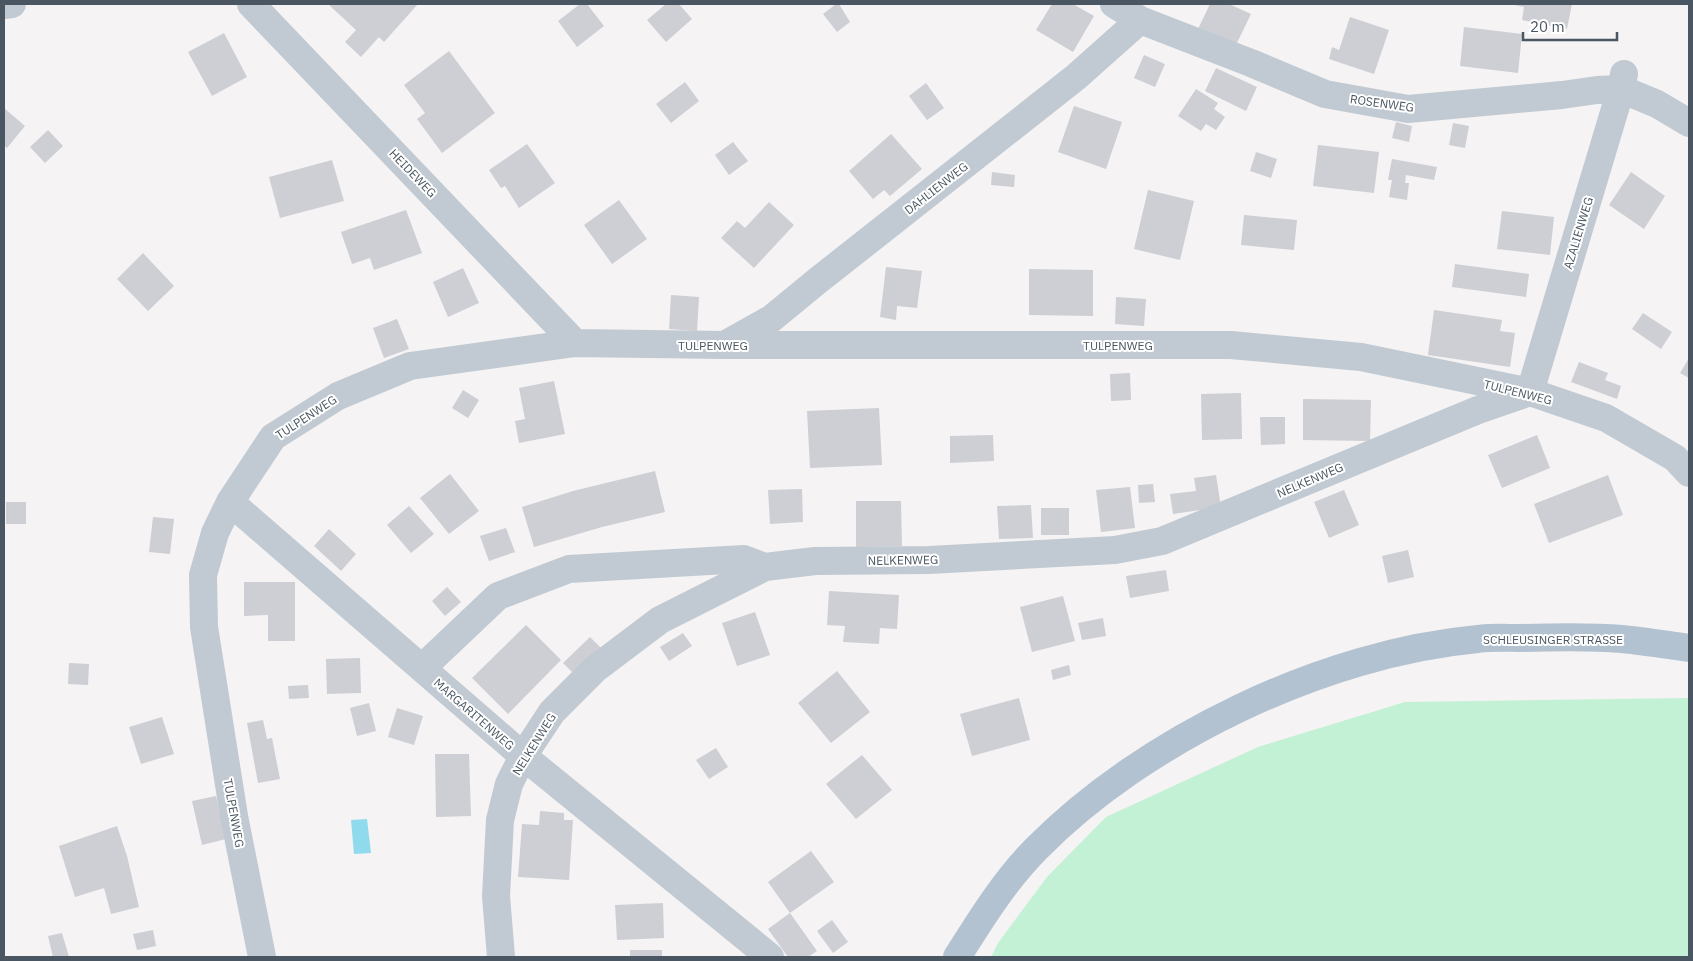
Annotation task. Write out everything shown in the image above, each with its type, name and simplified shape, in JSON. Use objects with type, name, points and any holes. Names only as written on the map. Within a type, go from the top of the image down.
[{"type":"main road","name":"SCHLEUSINGER STRASSE","points":[[957,957],[992,902],[1036,848],[1091,800],[1162,749],[1222,717],[1280,690],[1332,670],[1404,650],[1478,638],[1622,639],[1689,648]]},
{"type":"street","points":[[4,5],[12,4]]},
{"type":"street","name":"HEIDEWEG","points":[[251,4],[575,343]]},
{"type":"street","name":"ROSENWEG","points":[[1114,4],[1140,20],[1325,94],[1408,109],[1562,95],[1597,90],[1622,81],[1689,123]]},
{"type":"street","name":"DAHLIENWEG","points":[[724,345],[748,334],[771,319],[1076,77],[1140,20]]},
{"type":"street","name":"AZALIENWEG","points":[[1530,392],[1622,81]]},
{"type":"street","name":"TULPENWEG","points":[[262,957],[234,816],[204,627],[203,575],[215,533],[230,502],[273,438],[338,396],[410,366],[575,343],[724,345],[1231,345],[1361,356],[1530,392],[1606,418],[1675,458],[1689,473]]},
{"type":"street","name":"NELKENWEG","points":[[501,957],[496,896],[500,820],[509,784],[523,756],[552,712],[595,668],[660,620],[765,567],[815,561],[929,560],[1115,550],[1162,541],[1478,410],[1530,392]]},
{"type":"street","name":"MARGARITENWEG","points":[[230,502],[523,756],[770,957]]},
{"type":"street","points":[[422,668],[498,596],[569,569],[744,559],[765,567]]},
{"type":"green space","points":[[1689,698],[1689,957],[991,957],[998,943],[1047,877],[1106,817],[1258,747],[1405,702]]},
{"type":"water","points":[[367,819],[371,853],[354,854],[351,820]]},
{"type":"building","points":[[418,4],[384,42],[379,37],[361,57],[345,42],[356,30],[329,5]]},
{"type":"building","points":[[580,4],[587,4],[604,26],[577,47],[558,21]]},
{"type":"building","points":[[666,4],[679,4],[692,19],[666,42],[647,20]]},
{"type":"building","points":[[836,4],[839,4],[850,22],[837,32],[823,14]]},
{"type":"building","points":[[1052,4],[1073,4],[1094,16],[1073,52],[1036,30]]},
{"type":"building","points":[[1210,4],[1229,4],[1251,14],[1234,49],[1197,31]]},
{"type":"building","points":[[1510,4],[1572,4],[1567,29],[1522,20],[1524,7]]},
{"type":"building","points":[[1350,17],[1389,30],[1374,74],[1329,59],[1332,47],[1339,50]]},
{"type":"building","points":[[1464,27],[1522,34],[1518,73],[1460,66]]},
{"type":"building","points":[[224,33],[247,77],[212,96],[188,52]]},
{"type":"building","points":[[449,51],[495,113],[442,153],[417,119],[425,113],[404,85]]},
{"type":"building","points":[[1144,55],[1165,64],[1155,87],[1134,78]]},
{"type":"building","points":[[1216,68],[1257,87],[1246,111],[1205,91]]},
{"type":"building","points":[[685,82],[699,101],[671,123],[656,104]]},
{"type":"building","points":[[926,83],[944,108],[927,120],[909,96]]},
{"type":"building","points":[[1196,89],[1218,103],[1214,109],[1225,117],[1216,130],[1206,124],[1201,131],[1178,116]]},
{"type":"building","points":[[1074,106],[1122,122],[1106,169],[1058,152]]},
{"type":"building","points":[[4,108],[25,126],[7,148],[4,145]]},
{"type":"building","points":[[1396,122],[1412,126],[1409,142],[1392,138]]},
{"type":"building","points":[[1453,123],[1469,126],[1465,148],[1449,145]]},
{"type":"building","points":[[48,130],[63,146],[45,163],[30,147]]},
{"type":"building","points":[[891,134],[922,169],[890,196],[884,190],[873,199],[849,171]]},
{"type":"building","points":[[733,142],[748,161],[729,175],[715,155]]},
{"type":"building","points":[[527,144],[555,183],[519,208],[505,186],[501,188],[489,170]]},
{"type":"building","points":[[1318,145],[1379,152],[1374,193],[1313,186]]},
{"type":"building","points":[[1256,152],[1277,159],[1271,178],[1250,171]]},
{"type":"building","points":[[1392,159],[1437,167],[1434,180],[1406,175],[1405,183],[1409,183],[1407,200],[1389,197],[1392,180],[1388,180]]},
{"type":"building","points":[[332,160],[344,201],[280,218],[269,177]]},
{"type":"building","points":[[992,172],[1015,175],[1014,187],[991,185]]},
{"type":"building","points":[[1631,172],[1665,196],[1644,229],[1609,205]]},
{"type":"building","points":[[1148,190],[1194,201],[1180,260],[1134,249]]},
{"type":"building","points":[[619,200],[647,239],[612,264],[584,225]]},
{"type":"building","points":[[769,202],[794,225],[754,268],[721,238],[737,221],[745,228]]},
{"type":"building","points":[[406,210],[422,253],[374,270],[370,258],[352,264],[341,232]]},
{"type":"building","points":[[1502,211],[1554,217],[1550,255],[1497,249]]},
{"type":"building","points":[[1244,215],[1297,220],[1294,250],[1241,245]]},
{"type":"building","points":[[143,253],[174,286],[148,311],[117,279]]},
{"type":"building","points":[[1455,264],[1529,274],[1526,297],[1452,287]]},
{"type":"building","points":[[886,267],[922,271],[917,308],[897,306],[896,320],[880,317]]},
{"type":"building","points":[[463,268],[479,303],[448,317],[433,282]]},
{"type":"building","points":[[1029,269],[1093,270],[1093,316],[1029,315]]},
{"type":"building","points":[[671,295],[699,297],[697,331],[669,329]]},
{"type":"building","points":[[1116,297],[1146,299],[1144,326],[1115,324]]},
{"type":"building","points":[[1434,310],[1502,320],[1500,331],[1515,333],[1510,367],[1428,355]]},
{"type":"building","points":[[1643,313],[1672,332],[1661,349],[1632,329]]},
{"type":"building","points":[[397,319],[409,349],[384,358],[373,328]]},
{"type":"building","points":[[1689,358],[1689,378],[1680,373]]},
{"type":"building","points":[[1579,362],[1608,373],[1605,380],[1621,386],[1617,399],[1571,382]]},
{"type":"building","points":[[1130,373],[1131,400],[1111,401],[1110,374]]},
{"type":"building","points":[[554,381],[565,434],[519,443],[515,421],[525,419],[519,388]]},
{"type":"building","points":[[463,390],[479,400],[468,418],[452,408]]},
{"type":"building","points":[[1241,393],[1242,439],[1202,440],[1201,394]]},
{"type":"building","points":[[1303,399],[1371,400],[1370,441],[1303,440]]},
{"type":"building","points":[[879,408],[882,465],[810,468],[807,411]]},
{"type":"building","points":[[1260,417],[1285,417],[1285,444],[1261,445]]},
{"type":"building","points":[[993,435],[994,461],[950,463],[950,436]]},
{"type":"building","points":[[1537,435],[1550,468],[1502,488],[1488,455]]},
{"type":"building","points":[[655,471],[665,512],[602,527],[534,547],[522,507],[573,491]]},
{"type":"building","points":[[450,474],[479,511],[449,534],[420,498]]},
{"type":"building","points":[[1216,475],[1221,507],[1173,514],[1170,494],[1196,491],[1194,478]]},
{"type":"building","points":[[1608,475],[1623,515],[1549,543],[1534,504]]},
{"type":"building","points":[[1153,484],[1155,502],[1139,503],[1138,485]]},
{"type":"building","points":[[1130,487],[1135,528],[1101,532],[1096,490]]},
{"type":"building","points":[[802,489],[803,522],[770,524],[768,490]]},
{"type":"building","points":[[1344,490],[1359,525],[1329,538],[1314,502]]},
{"type":"building","points":[[856,501],[901,501],[902,546],[856,547]]},
{"type":"building","points":[[6,502],[26,502],[26,524],[6,524]]},
{"type":"building","points":[[1031,505],[1033,538],[999,539],[997,506]]},
{"type":"building","points":[[409,506],[434,534],[411,553],[387,525]]},
{"type":"building","points":[[1041,508],[1069,508],[1069,535],[1041,535]]},
{"type":"building","points":[[153,517],[174,519],[170,554],[149,552]]},
{"type":"building","points":[[506,528],[515,552],[489,561],[480,536]]},
{"type":"building","points":[[329,529],[356,554],[341,571],[314,546]]},
{"type":"building","points":[[1408,550],[1414,577],[1388,583],[1382,556]]},
{"type":"building","points":[[1166,570],[1169,591],[1130,598],[1126,576]]},
{"type":"building","points":[[244,582],[295,582],[295,641],[268,641],[268,615],[244,616]]},
{"type":"building","points":[[447,587],[461,602],[445,616],[432,601]]},
{"type":"building","points":[[829,591],[899,595],[897,629],[880,628],[879,644],[843,642],[845,626],[827,625]]},
{"type":"building","points":[[1063,596],[1075,641],[1032,652],[1020,607]]},
{"type":"building","points":[[755,612],[770,655],[737,666],[722,623]]},
{"type":"building","points":[[1103,618],[1106,636],[1082,640],[1078,623]]},
{"type":"building","points":[[526,625],[561,660],[508,714],[472,678]]},
{"type":"building","points":[[683,633],[692,646],[669,661],[660,647]]},
{"type":"building","points":[[590,637],[606,653],[579,679],[563,663]]},
{"type":"building","points":[[360,658],[361,693],[327,694],[326,659]]},
{"type":"building","points":[[69,663],[89,664],[88,685],[68,684]]},
{"type":"building","points":[[1069,665],[1071,675],[1053,680],[1051,670]]},
{"type":"building","points":[[837,671],[870,712],[831,743],[798,703]]},
{"type":"building","points":[[308,685],[309,698],[289,699],[288,686]]},
{"type":"building","points":[[1019,698],[1030,740],[972,756],[960,714]]},
{"type":"building","points":[[369,703],[376,731],[357,736],[350,708]]},
{"type":"building","points":[[397,708],[423,716],[414,745],[388,737]]},
{"type":"building","points":[[162,717],[174,754],[141,764],[129,727]]},
{"type":"building","points":[[263,720],[267,739],[272,738],[280,779],[258,783],[247,723]]},
{"type":"building","points":[[716,748],[728,767],[709,779],[696,760]]},
{"type":"building","points":[[435,754],[469,754],[471,816],[436,817]]},
{"type":"building","points":[[862,755],[892,790],[856,819],[826,784]]},
{"type":"building","points":[[216,796],[226,839],[202,845],[192,801]]},
{"type":"building","points":[[540,811],[564,813],[564,820],[573,820],[569,880],[518,877],[522,824],[539,825]]},
{"type":"building","points":[[117,826],[127,856],[139,907],[111,914],[104,888],[75,897],[59,846]]},
{"type":"building","points":[[811,851],[834,882],[790,913],[768,882]]},
{"type":"building","points":[[663,903],[664,938],[617,940],[615,905]]},
{"type":"building","points":[[790,913],[817,951],[808,957],[788,957],[768,929]]},
{"type":"building","points":[[832,920],[848,942],[833,953],[817,931]]},
{"type":"building","points":[[153,930],[156,946],[137,950],[133,934]]},
{"type":"building","points":[[62,933],[69,957],[53,957],[48,936]]},
{"type":"building","points":[[630,950],[662,950],[662,957],[630,957]]}]
